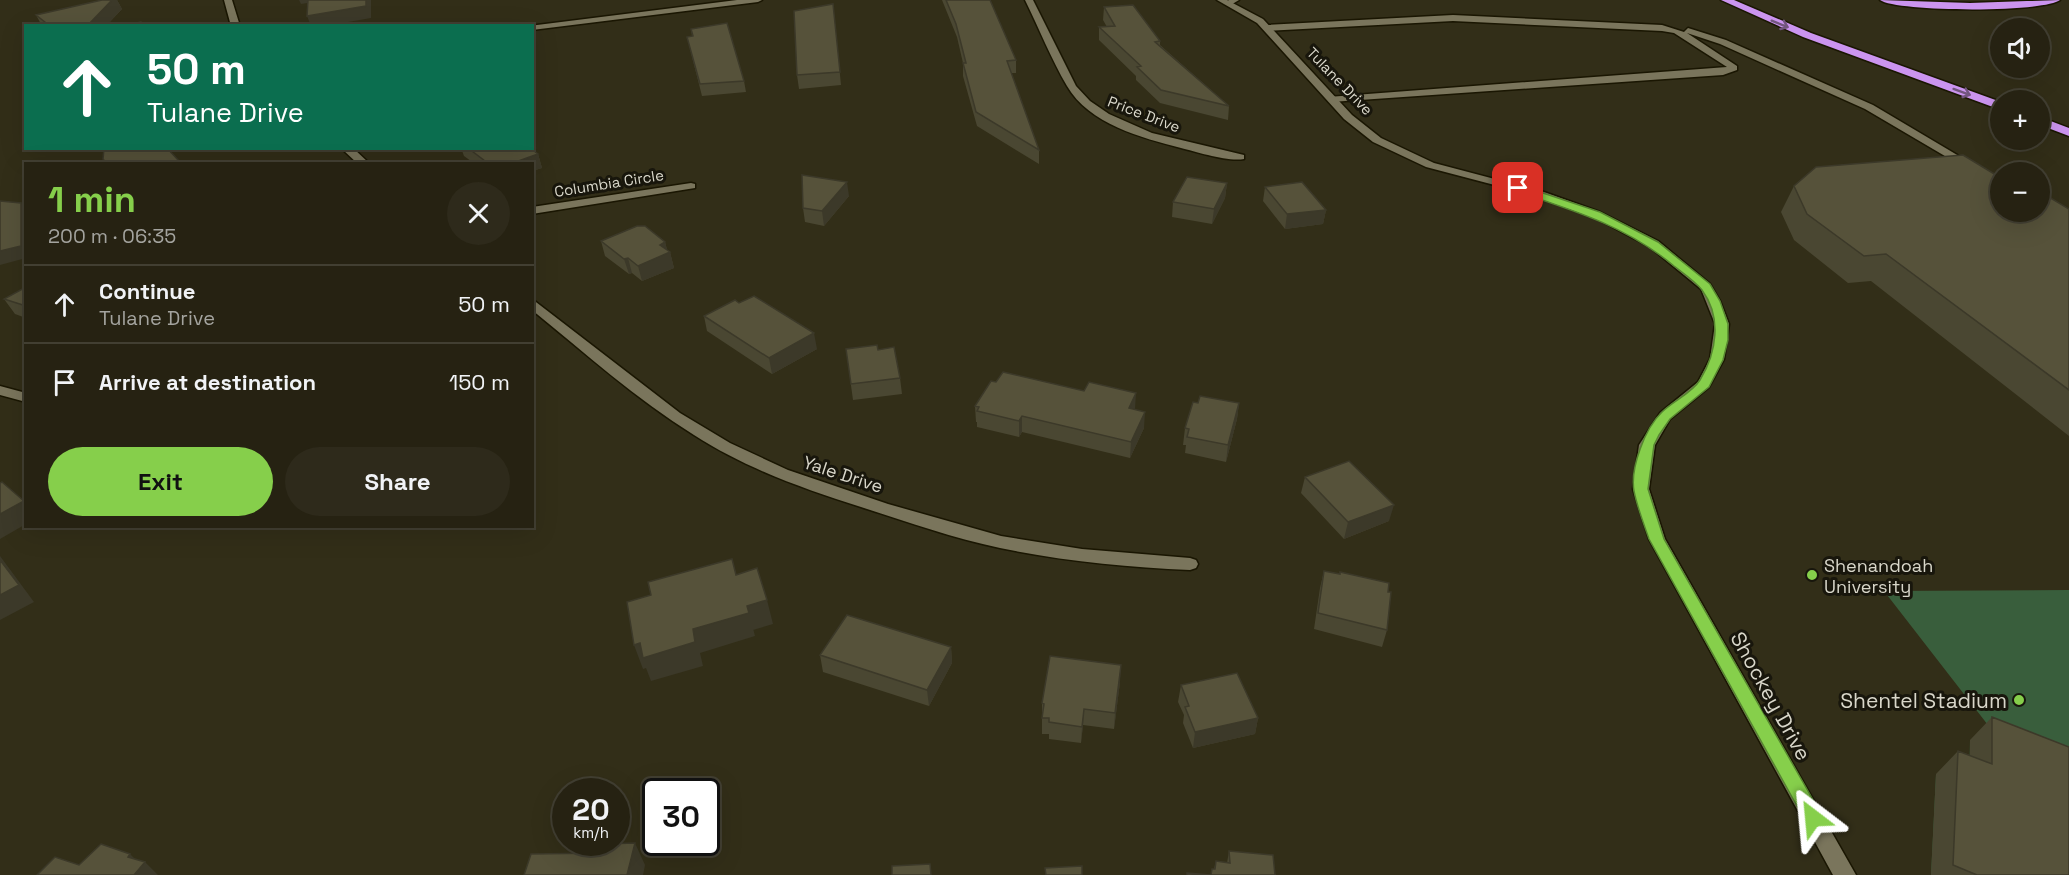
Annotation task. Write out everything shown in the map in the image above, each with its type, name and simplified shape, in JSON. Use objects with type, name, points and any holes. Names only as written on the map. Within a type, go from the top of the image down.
[{"type":"highway","points":[[1726,0],[1807,35],[1990,102]]},
{"type":"highway","points":[[1885,0],[1971,7],[2029,5],[2055,0]]},
{"type":"highway","points":[[2050,125],[2069,132]]},
{"type":"street","points":[[228,0],[235,24]]},
{"type":"street","points":[[534,27],[758,0]]},
{"type":"street","name":"Price Drive","points":[[1029,0],[1072,87],[1081,100],[1095,111],[1114,122],[1160,138],[1240,157]]},
{"type":"street","name":"Tulane Drive","points":[[1228,1],[1260,21],[1331,99],[1365,131],[1405,154],[1430,165],[1540,194],[1596,214],[1654,244],[1706,287],[1722,324],[1722,340],[1717,360],[1704,384],[1665,416],[1647,445],[1641,489],[1657,539]]},
{"type":"street","points":[[1267,28],[1453,18],[1670,28],[1723,42],[1842,94],[1888,118],[1990,179]]},
{"type":"street","points":[[1331,99],[1734,70],[1728,63],[1670,28]]},
{"type":"street","points":[[348,150],[363,162]]},
{"type":"street","name":"Columbia Circle","points":[[534,211],[691,186]]},
{"type":"street","name":"Yale Drive","points":[[534,305],[672,414],[724,446],[786,476],[946,528],[1017,545],[1110,559],[1190,564]]},
{"type":"street","points":[[0,390],[24,397]]},
{"type":"street","name":"Shockey Drive","points":[[1657,539],[1845,875]]},
{"type":"green space","name":"Shentel Stadium","points":[[2069,590],[2069,875],[1931,875],[1936,774],[1969,787],[1970,740],[1998,738],[1884,591]]},
{"type":"building","points":[[102,0],[112,0],[89,24],[47,24],[36,15]]},
{"type":"building","points":[[308,0],[366,0],[366,6],[307,16]]},
{"type":"building","points":[[946,0],[990,0],[1016,60],[1007,61],[1039,150],[976,112],[963,63],[966,63],[956,24]]},
{"type":"building","points":[[833,4],[840,72],[797,75],[794,11]]},
{"type":"building","points":[[1133,5],[1160,41],[1155,42],[1229,106],[1161,90],[1137,67],[1141,66],[1099,27],[1115,26],[1104,7]]},
{"type":"building","points":[[727,23],[744,81],[700,84],[687,37],[693,36],[691,29]]},
{"type":"building","points":[[104,150],[169,150],[179,161],[105,162],[103,159]]},
{"type":"building","points":[[471,150],[533,150],[538,154],[516,162],[486,162]]},
{"type":"building","points":[[1963,155],[1990,171],[1990,222],[2050,222],[2050,198],[2069,209],[2069,390],[1886,254],[1864,256],[1807,214],[1794,186],[1816,167]]},
{"type":"building","points":[[802,175],[847,182],[822,211],[803,208]]},
{"type":"building","points":[[1187,177],[1227,183],[1214,209],[1173,202]]},
{"type":"building","points":[[1302,182],[1326,210],[1287,214],[1265,187]]},
{"type":"building","points":[[0,201],[21,203],[21,246],[0,251]]},
{"type":"building","points":[[637,226],[645,226],[665,242],[660,245],[670,252],[638,266],[628,258],[624,259],[601,241]]},
{"type":"building","points":[[24,288],[24,305],[4,299]]},
{"type":"building","points":[[754,296],[814,333],[769,358],[704,316],[735,300],[739,303]]},
{"type":"building","points":[[877,345],[878,350],[894,347],[900,378],[851,384],[846,349]]},
{"type":"building","points":[[1003,372],[1084,391],[1089,382],[1136,393],[1129,408],[1145,412],[1131,442],[1022,416],[1019,421],[977,411],[979,407],[975,406],[991,381],[996,382]]},
{"type":"building","points":[[1200,396],[1239,403],[1228,445],[1187,437],[1189,429],[1185,428],[1193,402],[1198,403]]},
{"type":"building","points":[[1349,461],[1394,505],[1348,522],[1305,477]]},
{"type":"building","points":[[2,482],[24,501],[0,514],[0,483]]},
{"type":"building","points":[[732,559],[736,575],[757,568],[767,600],[747,606],[749,613],[693,629],[695,642],[643,658],[640,643],[634,645],[627,602],[651,595],[648,582]]},
{"type":"building","points":[[0,560],[19,585],[0,595]]},
{"type":"building","points":[[1324,571],[1340,574],[1340,572],[1389,583],[1388,592],[1391,592],[1387,630],[1318,613]]},
{"type":"building","points":[[847,615],[951,647],[927,690],[820,655]]},
{"type":"building","points":[[1050,656],[1121,665],[1115,713],[1084,709],[1082,727],[1049,722],[1049,718],[1042,718],[1044,704],[1042,703]]},
{"type":"building","points":[[1237,673],[1258,718],[1195,732],[1185,707],[1189,706],[1181,685]]},
{"type":"building","points":[[1992,717],[2069,747],[2069,875],[1977,875],[1953,865],[1958,751],[1992,764]]},
{"type":"building","points":[[630,843],[635,843],[627,875],[524,875],[531,854],[630,856]]},
{"type":"building","points":[[101,844],[130,854],[128,857],[145,862],[134,875],[37,875],[55,857],[79,865]]},
{"type":"building","points":[[1229,851],[1273,855],[1275,875],[1211,875],[1216,861],[1230,863]]},
{"type":"building","points":[[930,864],[931,875],[892,875],[892,866]]},
{"type":"building","points":[[1082,866],[1082,875],[1046,875],[1045,868]]},
{"type":"building","points":[[1187,873],[1211,875],[1187,875]]},
{"type":"place","name":"Shenandoah University","points":[[1812,575]]},
{"type":"place","name":"Shentel Stadium","points":[[2019,700]]},
{"type":"route","points":[[1518,188],[1596,214],[1632,231],[1654,244],[1685,268],[1706,287],[1714,301],[1722,324],[1722,340],[1717,360],[1704,384],[1665,416],[1653,434],[1647,445],[1641,489],[1657,539],[1813,818]]}]
